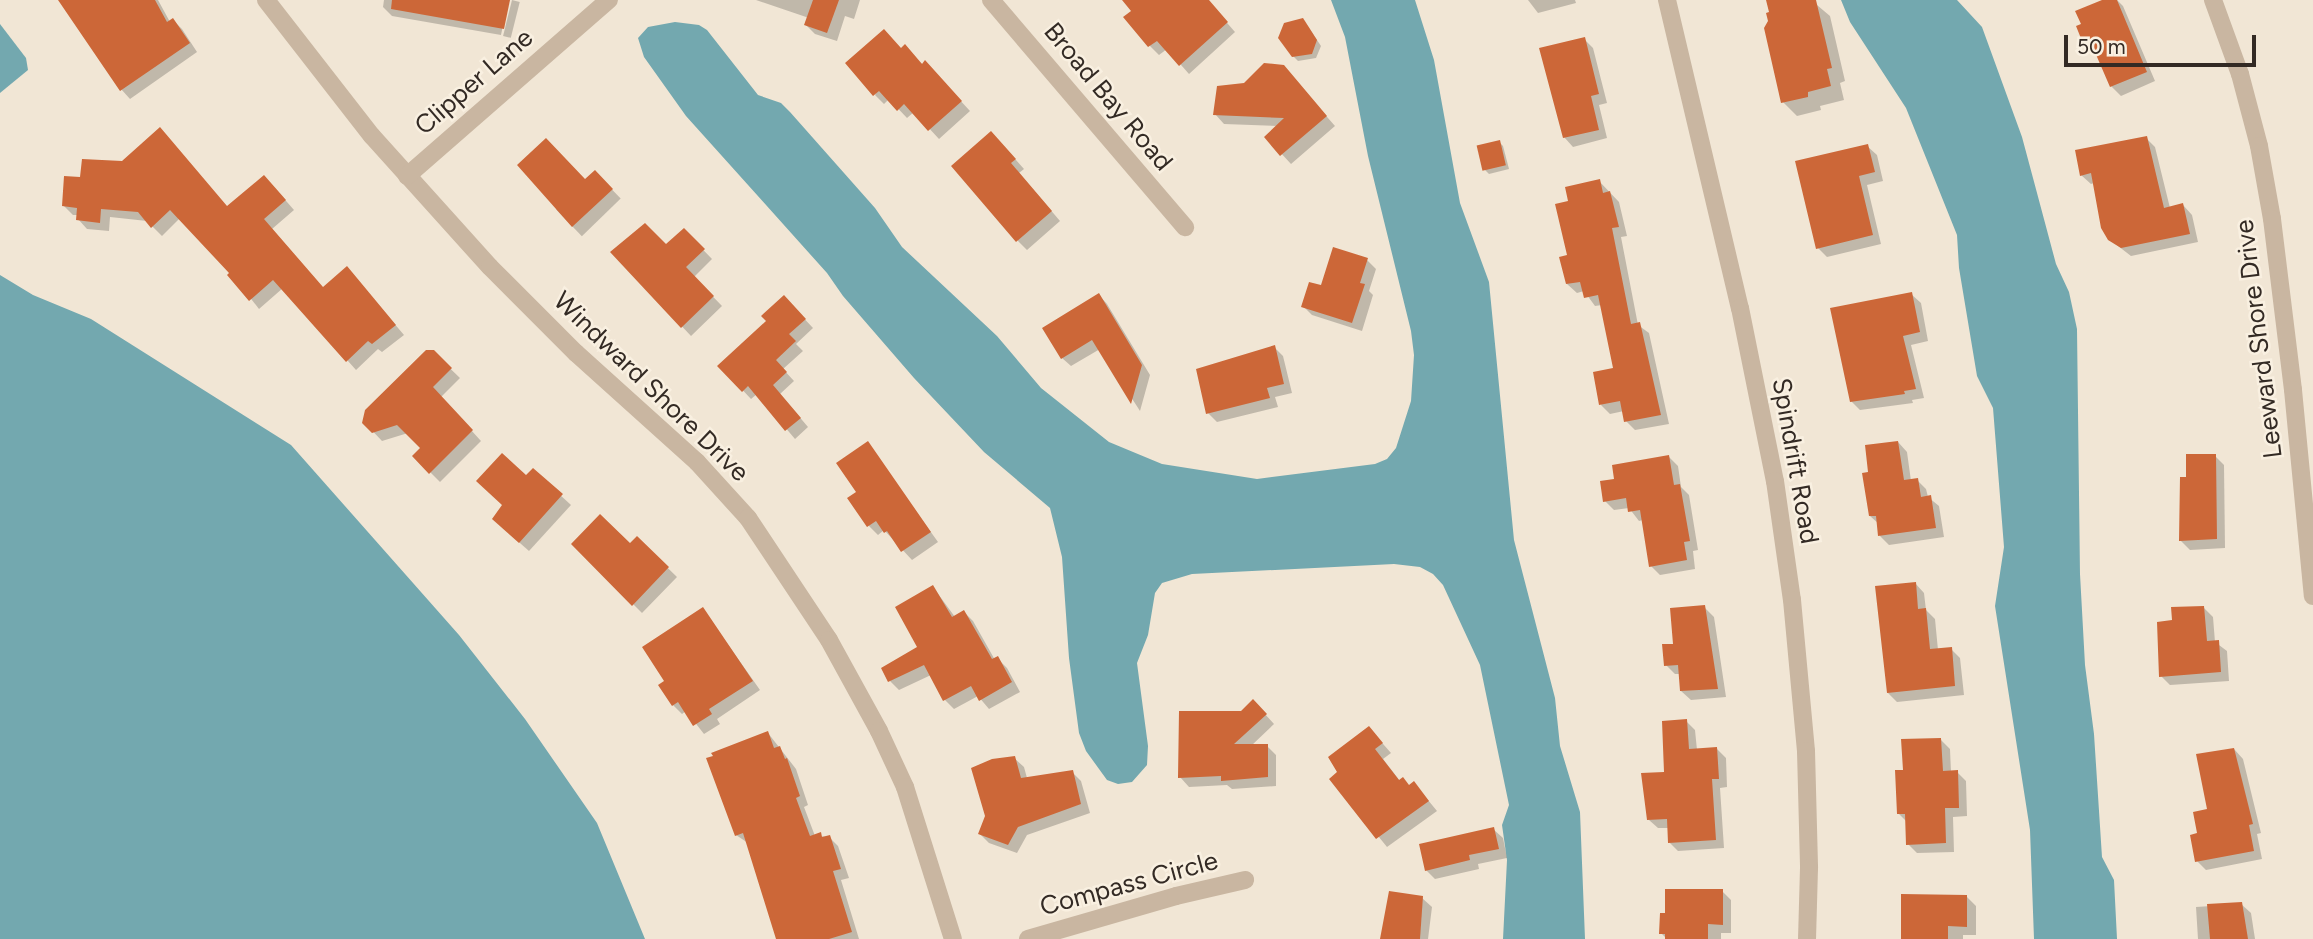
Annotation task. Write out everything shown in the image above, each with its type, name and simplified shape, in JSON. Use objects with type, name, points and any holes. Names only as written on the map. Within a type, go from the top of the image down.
[{"type":"street","name":"Windward Shore Drive","points":[[266,0],[407,176],[490,267],[567,344],[697,462],[763,539],[829,640],[905,787],[953,939]]},
{"type":"street","name":"Clipper Lane","points":[[407,176],[609,0]]},
{"type":"street","name":"Broad Bay Road","points":[[991,0],[1185,227]]},
{"type":"street","name":"Spindrift Road","points":[[1667,0],[1740,308],[1775,481],[1792,600],[1806,751],[1807,939]]},
{"type":"street","name":"Leeward Shore Drive","points":[[2213,0],[2240,74],[2259,146],[2272,219],[2293,390],[2313,596]]},
{"type":"street","name":"Compass Circle","points":[[1028,939],[1114,913],[1245,880]]},
{"type":"water","points":[[1331,0],[1415,0],[1434,60],[1460,203],[1489,282],[1514,540],[1555,698],[1560,746],[1580,812],[1585,939],[1503,939],[1507,860],[1502,825],[1509,805],[1480,665],[1443,585],[1433,574],[1420,567],[1394,564],[1192,574],[1162,583],[1155,593],[1148,635],[1137,663],[1148,746],[1147,765],[1132,782],[1118,784],[1107,780],[1086,751],[1079,733],[1069,658],[1062,557],[1050,508],[984,452],[914,378],[843,296],[827,273],[686,116],[644,57],[638,38],[648,27],[675,22],[699,25],[707,30],[758,95],[781,103],[790,112],[875,208],[902,247],[997,336],[1041,388],[1109,442],[1162,464],[1257,479],[1375,464],[1387,459],[1396,448],[1411,401],[1414,355],[1411,331],[1368,156],[1345,37]]},
{"type":"water","points":[[1841,0],[1957,0],[1982,27],[2022,137],[2056,264],[2069,292],[2077,329],[2080,574],[2085,665],[2094,734],[2102,857],[2114,880],[2117,939],[2034,939],[2030,830],[1995,606],[2004,547],[1993,408],[1977,376],[1959,268],[1957,235],[1906,108],[1850,22]]},
{"type":"water","points":[[0,24],[26,58],[28,70],[0,93]]},
{"type":"water","points":[[0,275],[33,295],[91,319],[291,445],[459,635],[525,719],[597,823],[645,939],[0,939]]},
{"type":"building","points":[[58,0],[155,0],[167,22],[173,18],[190,43],[120,91]]},
{"type":"building","points":[[392,0],[510,0],[504,29],[391,9]]},
{"type":"building","points":[[813,0],[839,0],[827,33],[804,25]]},
{"type":"building","points":[[1122,0],[1209,0],[1228,22],[1179,66],[1157,41],[1148,47],[1123,17],[1131,11]]},
{"type":"building","points":[[1766,0],[1816,0],[1832,68],[1827,69],[1831,86],[1808,92],[1808,97],[1781,103],[1764,28],[1768,21],[1766,13],[1769,12]]},
{"type":"building","points":[[2102,0],[2117,0],[2147,72],[2110,87],[2091,43],[2084,46],[2076,26],[2081,24],[2075,11]]},
{"type":"building","points":[[1303,18],[1317,40],[1312,54],[1292,57],[1278,38],[1284,23]]},
{"type":"building","points":[[884,29],[901,48],[905,44],[922,64],[925,60],[962,101],[928,131],[904,104],[897,111],[879,91],[873,96],[845,63]]},
{"type":"building","points":[[1585,37],[1599,94],[1591,96],[1599,130],[1563,138],[1539,48]]},
{"type":"building","points":[[1264,63],[1284,65],[1327,116],[1280,156],[1264,137],[1284,118],[1213,115],[1217,86],[1244,83]]},
{"type":"building","points":[[160,127],[227,206],[264,175],[286,200],[264,219],[323,287],[347,266],[396,325],[372,344],[368,341],[346,362],[273,280],[249,301],[227,275],[229,273],[170,210],[151,228],[138,212],[101,209],[100,223],[76,220],[77,208],[62,206],[64,176],[80,177],[82,159],[122,161]]},
{"type":"building","points":[[991,131],[1016,159],[1011,163],[1052,211],[1016,242],[951,166]]},
{"type":"building","points":[[2147,136],[2164,208],[2183,203],[2190,234],[2121,248],[2108,240],[2101,228],[2091,173],[2080,176],[2075,150]]},
{"type":"building","points":[[546,138],[585,179],[595,170],[613,189],[572,227],[517,165]]},
{"type":"building","points":[[1500,140],[1506,165],[1482,171],[1477,145]]},
{"type":"building","points":[[1868,144],[1875,172],[1859,176],[1873,235],[1816,249],[1795,161]]},
{"type":"building","points":[[1600,179],[1603,193],[1610,191],[1619,227],[1612,228],[1631,324],[1640,322],[1661,415],[1624,422],[1620,401],[1599,405],[1593,372],[1613,368],[1598,295],[1584,298],[1580,282],[1566,284],[1559,257],[1567,255],[1555,204],[1568,201],[1565,187]]},
{"type":"building","points":[[645,223],[666,244],[684,228],[705,249],[686,267],[714,296],[681,328],[610,252]]},
{"type":"building","points":[[1333,247],[1368,258],[1360,283],[1365,284],[1352,323],[1301,307],[1309,282],[1321,285]]},
{"type":"building","points":[[1912,292],[1920,332],[1903,336],[1916,389],[1904,391],[1905,394],[1850,402],[1830,308]]},
{"type":"building","points":[[1099,293],[1142,365],[1131,404],[1092,340],[1061,359],[1042,328]]},
{"type":"building","points":[[784,295],[806,319],[789,334],[796,341],[776,360],[787,372],[773,385],[801,418],[785,431],[748,386],[742,392],[717,366],[766,321],[761,316]]},
{"type":"building","points":[[1275,345],[1284,384],[1267,388],[1270,398],[1206,414],[1196,369]]},
{"type":"building","points":[[426,350],[434,350],[452,368],[433,387],[473,430],[429,474],[412,456],[420,448],[397,425],[372,433],[362,423],[365,410]]},
{"type":"building","points":[[868,441],[931,532],[901,552],[887,531],[884,533],[876,521],[867,527],[847,498],[856,492],[836,463]]},
{"type":"building","points":[[1898,441],[1904,480],[1918,478],[1921,497],[1931,495],[1936,528],[1878,536],[1876,516],[1869,516],[1862,473],[1868,472],[1865,445]]},
{"type":"building","points":[[502,453],[526,475],[533,468],[563,494],[519,543],[492,519],[502,505],[476,481]]},
{"type":"building","points":[[2186,454],[2216,454],[2217,539],[2179,541],[2180,477],[2186,477]]},
{"type":"building","points":[[1669,455],[1674,485],[1680,484],[1690,541],[1684,542],[1687,560],[1649,567],[1640,510],[1628,512],[1626,498],[1603,502],[1600,481],[1614,479],[1612,465]]},
{"type":"building","points":[[600,514],[630,543],[637,536],[669,567],[632,606],[571,544]]},
{"type":"building","points":[[1916,582],[1918,609],[1926,608],[1930,649],[1952,647],[1955,686],[1887,693],[1875,586]]},
{"type":"building","points":[[933,585],[952,617],[964,610],[992,659],[998,656],[1012,682],[979,701],[971,686],[943,701],[924,665],[888,682],[881,668],[917,647],[895,607]]},
{"type":"building","points":[[1705,605],[1718,689],[1680,691],[1678,665],[1664,666],[1662,644],[1673,644],[1670,608]]},
{"type":"building","points":[[2204,606],[2207,641],[2219,640],[2221,672],[2159,677],[2157,622],[2172,620],[2171,607]]},
{"type":"building","points":[[703,607],[753,681],[709,709],[712,714],[693,726],[678,702],[672,706],[658,685],[664,681],[642,647]]},
{"type":"building","points":[[1253,699],[1267,714],[1234,744],[1268,744],[1268,777],[1221,781],[1221,776],[1178,778],[1179,711],[1241,711]]},
{"type":"building","points":[[1687,719],[1689,749],[1717,747],[1719,779],[1712,779],[1716,840],[1668,843],[1667,819],[1647,820],[1641,773],[1664,772],[1662,721]]},
{"type":"building","points":[[1369,726],[1383,743],[1375,749],[1399,780],[1403,777],[1409,785],[1414,781],[1429,801],[1376,839],[1329,779],[1337,772],[1328,757]]},
{"type":"building","points":[[768,731],[774,748],[780,746],[785,759],[787,758],[800,796],[796,798],[810,836],[821,832],[822,837],[830,835],[841,869],[833,871],[852,932],[829,939],[776,939],[743,833],[735,836],[706,758],[713,756],[711,753]]},
{"type":"building","points":[[1941,738],[1943,771],[1958,770],[1959,808],[1945,808],[1946,843],[1906,845],[1905,814],[1897,814],[1895,770],[1903,770],[1901,739]]},
{"type":"building","points":[[2234,748],[2253,824],[2249,825],[2254,851],[2195,862],[2190,835],[2197,833],[2193,812],[2207,809],[2196,754]]},
{"type":"building","points":[[1015,756],[1021,778],[1073,770],[1081,804],[1018,827],[1008,845],[978,834],[985,816],[971,768],[992,759]]},
{"type":"building","points":[[1494,827],[1499,849],[1469,855],[1470,860],[1425,871],[1419,844]]},
{"type":"building","points":[[1665,889],[1723,889],[1723,925],[1708,924],[1708,939],[1665,939],[1665,934],[1659,934],[1660,913],[1665,913]]},
{"type":"building","points":[[1389,891],[1423,896],[1420,939],[1380,939]]},
{"type":"building","points":[[1901,894],[1967,895],[1967,927],[1948,926],[1948,939],[1901,939]]},
{"type":"building","points":[[2242,902],[2248,939],[2210,939],[2207,904]]}]
